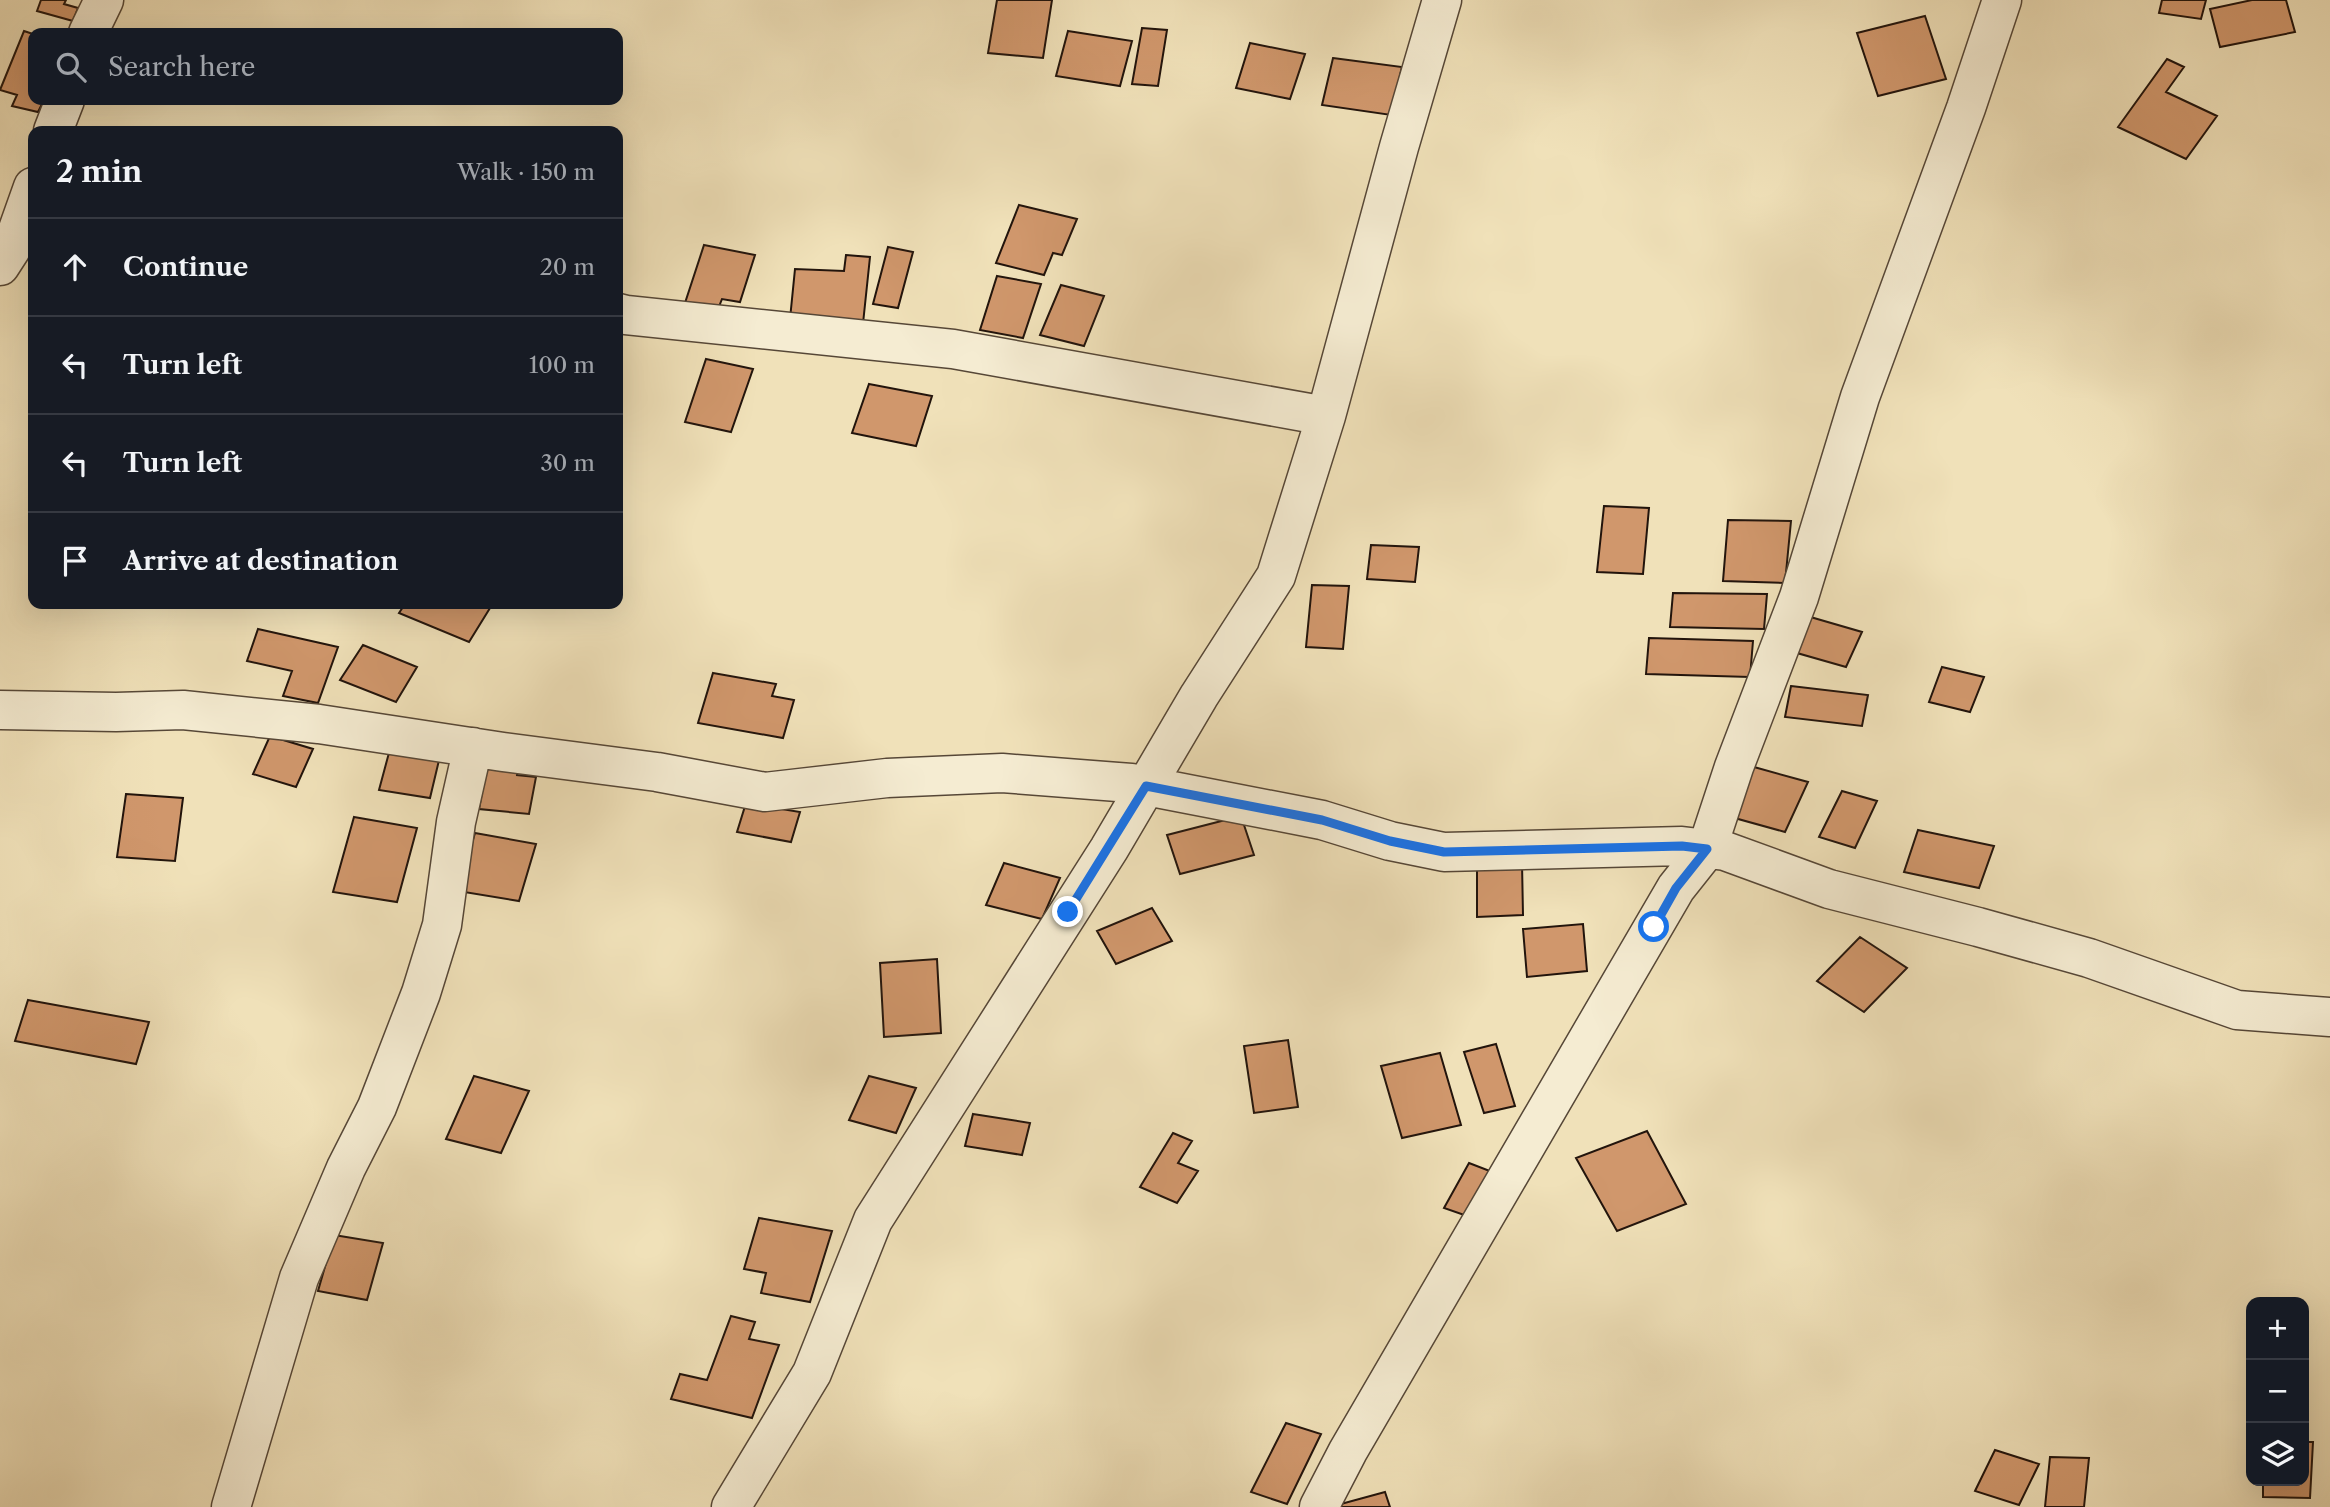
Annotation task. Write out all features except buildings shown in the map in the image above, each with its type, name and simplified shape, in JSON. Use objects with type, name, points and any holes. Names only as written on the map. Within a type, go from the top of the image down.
[{"type":"street","points":[[90,28],[104,0]]},
{"type":"street","points":[[732,1507],[812,1373],[873,1220],[1109,849],[1276,576],[1326,416],[1442,0]]},
{"type":"street","points":[[1319,1507],[1348,1451],[1569,1069],[1676,888],[1707,849],[1734,767],[1799,597],[1860,397],[1966,108],[2002,0]]},
{"type":"street","points":[[55,126],[63,105]]},
{"type":"street","points":[[15,255],[28,206]]},
{"type":"street","points":[[623,314],[953,349],[1326,416]]},
{"type":"street","points":[[0,710],[183,710],[319,724],[657,772],[765,792],[887,778],[1002,773],[1146,786],[1322,820],[1390,841],[1444,852],[1682,846],[1725,851],[1829,889],[2089,958],[2237,1010],[2330,1017]]},
{"type":"street","points":[[231,1507],[299,1278],[346,1168],[377,1107],[421,993],[442,925],[456,822],[473,747]]},
{"type":"route","points":[[1068,912],[1146,786],[1322,820],[1390,841],[1444,852],[1682,846],[1707,849],[1676,888],[1654,927]]}]
